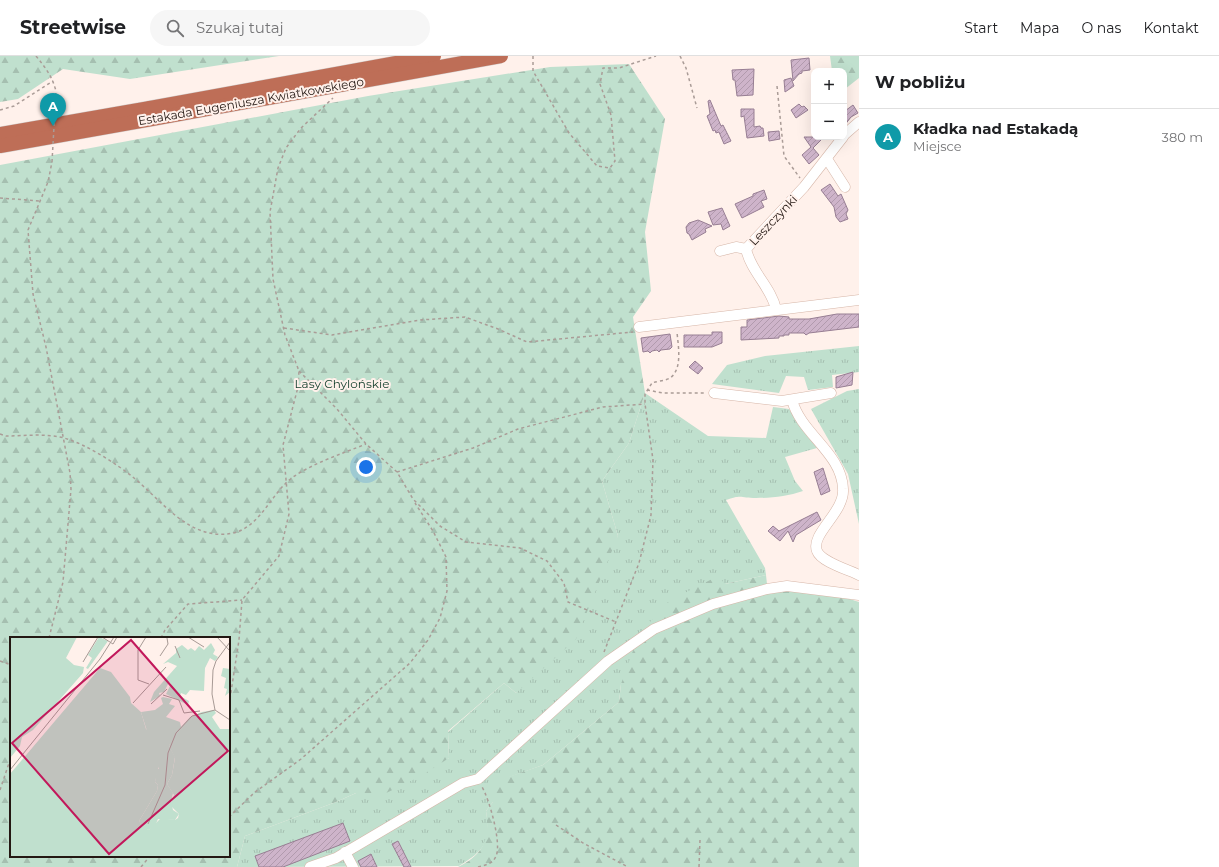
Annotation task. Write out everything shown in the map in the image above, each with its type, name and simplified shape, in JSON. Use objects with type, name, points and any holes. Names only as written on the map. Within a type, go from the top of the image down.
[{"type":"highway","name":"Estakada Eugeniusza Kwiatkowskiego","points":[[0,146],[434,56]]},
{"type":"highway","name":"Estakada Eugeniusza Kwiatkowskiego","points":[[0,134],[151,114],[501,56]]},
{"type":"street","name":"Leszczynki","points":[[847,132],[859,122]]},
{"type":"street","name":"Leszczynki","points":[[776,309],[772,296],[752,265],[746,250],[804,187],[840,140]]},
{"type":"street","points":[[827,159],[845,187]]},
{"type":"street","points":[[720,251],[736,247],[746,250]]},
{"type":"street","points":[[639,327],[859,300]]},
{"type":"street","points":[[714,393],[782,401],[831,393]]},
{"type":"street","points":[[792,400],[794,410],[828,454],[842,478],[843,497],[841,505],[818,538],[816,550],[819,556],[859,575]]},
{"type":"street","points":[[310,867],[336,858],[463,783],[478,779],[608,661],[654,629],[713,604],[767,589],[787,586],[842,592],[859,596]]},
{"type":"street","points":[[345,852],[353,867]]},
{"type":"path","points":[[36,56],[53,81],[56,91],[52,162],[48,182],[28,230],[33,294],[46,347],[70,473],[71,498],[63,582],[49,637]]},
{"type":"path","points":[[533,56],[534,71],[569,133],[597,166],[610,168],[615,161],[611,114],[600,84],[603,68],[619,68],[656,56]]},
{"type":"path","points":[[680,56],[686,68],[697,108]]},
{"type":"path","points":[[0,110],[14,106],[53,81]]},
{"type":"path","points":[[777,86],[784,156],[804,187]]},
{"type":"path","points":[[230,698],[239,640],[242,600],[279,556],[289,514],[283,445],[298,387],[299,371],[284,328],[274,279],[270,212],[278,168],[286,148],[301,128],[334,97]]},
{"type":"path","points":[[0,198],[40,201]]},
{"type":"path","points":[[284,328],[332,335],[420,320],[466,317],[498,328],[527,342],[635,332],[635,328],[639,327]]},
{"type":"path","points":[[608,661],[604,654],[639,563],[651,516],[653,460],[645,404],[647,390],[652,383],[670,378],[677,365],[677,322]]},
{"type":"path","points":[[230,816],[255,792],[301,759],[410,663],[440,618],[447,591],[446,557],[434,531],[397,472],[366,444],[337,409],[299,371]]},
{"type":"path","points":[[647,390],[663,393],[714,393]]},
{"type":"path","points":[[397,472],[473,448],[518,429],[604,407],[645,404]]},
{"type":"path","points":[[0,434],[6,436],[63,438],[114,463],[135,479],[160,504],[184,521],[198,530],[217,535],[235,533],[252,523],[286,483],[316,464],[366,444]]},
{"type":"path","points":[[413,499],[440,526],[466,542],[520,548],[547,561],[564,583],[568,602],[616,622]]},
{"type":"path","points":[[162,637],[165,630],[188,604],[242,600]]},
{"type":"path","points":[[0,661],[10,665]]},
{"type":"path","points":[[0,790],[10,760]]},
{"type":"path","points":[[478,779],[485,792],[493,816],[497,856],[492,862],[478,867]]},
{"type":"path","points":[[556,825],[584,843],[628,867]]},
{"type":"path","points":[[699,867],[700,840]]},
{"type":"path","points":[[141,867],[149,857]]},
{"type":"green space","points":[[0,56],[279,56],[130,79],[63,69],[18,99],[0,102]]},
{"type":"green space","points":[[830,56],[859,56],[859,78],[847,87],[847,68],[832,68]]},
{"type":"green space","name":"Lasy Chylońskie","points":[[629,64],[665,119],[645,232],[651,291],[633,317],[645,393],[629,443],[602,481],[618,536],[576,639],[516,693],[504,683],[448,731],[449,758],[421,776],[378,797],[369,793],[356,793],[245,836],[237,867],[0,867],[0,165],[368,96],[550,67]]},
{"type":"green space","points":[[859,346],[859,372],[832,375],[833,387],[808,390],[804,377],[786,376],[779,393],[712,384],[727,365],[765,356]]},
{"type":"green space","points":[[859,389],[859,524],[848,474],[811,409],[847,391]]},
{"type":"green space","points":[[645,393],[708,436],[766,438],[773,407],[789,409],[817,448],[785,457],[795,481],[803,491],[774,497],[739,497],[726,500],[765,568],[766,575],[725,584],[621,684],[619,702],[543,765],[493,783],[493,802],[486,811],[488,830],[487,838],[480,850],[475,855],[459,866],[237,867],[245,836],[356,793],[369,793],[449,758],[448,732],[504,683],[516,693],[618,536],[602,481],[629,443]]},
{"type":"green space","points":[[766,575],[767,584],[828,592],[859,602],[859,867],[458,867],[474,857],[483,845],[486,838],[486,811],[493,802],[493,782],[543,765],[619,702],[621,684],[639,634],[669,601],[718,576],[725,584]]},
{"type":"building","points":[[809,58],[810,70],[802,71],[802,73],[799,74],[793,81],[791,60]]},
{"type":"building","points":[[754,69],[753,95],[737,96],[732,70]]},
{"type":"building","points":[[791,78],[794,86],[785,92],[784,80]]},
{"type":"building","points":[[710,100],[721,126],[723,125],[731,141],[724,144],[719,132],[716,133],[715,130],[713,131],[707,116],[710,114],[708,101]]},
{"type":"building","points":[[799,104],[808,110],[796,118],[791,110]]},
{"type":"building","points":[[853,105],[858,113],[851,117],[847,122],[847,110]]},
{"type":"building","points":[[741,109],[754,109],[754,127],[760,126],[763,128],[764,136],[747,138],[744,116],[741,117]]},
{"type":"building","points":[[779,131],[780,139],[769,141],[768,132]]},
{"type":"building","points":[[804,137],[811,137],[811,140],[821,140],[813,148],[819,155],[809,164],[802,155],[811,147]]},
{"type":"building","points":[[830,184],[838,196],[841,194],[848,210],[846,214],[848,219],[840,222],[836,217],[834,207],[821,190]]},
{"type":"building","points":[[764,190],[767,199],[761,201],[764,207],[742,218],[735,204]]},
{"type":"building","points":[[722,208],[730,226],[723,230],[721,224],[713,225],[708,212]]},
{"type":"building","points":[[698,220],[712,226],[705,229],[706,232],[692,240],[687,233],[686,227],[689,223]]},
{"type":"building","points":[[837,314],[859,314],[859,327],[809,333],[806,335],[804,333],[789,333],[789,335],[779,336],[779,338],[741,340],[741,327],[747,327],[747,320],[779,316],[789,317],[789,319],[809,319]]},
{"type":"building","points":[[712,332],[722,332],[722,343],[712,347],[684,347],[684,335],[712,335]]},
{"type":"building","points":[[670,334],[672,347],[670,349],[661,350],[659,352],[657,350],[652,351],[650,353],[648,351],[643,352],[641,338]]},
{"type":"building","points":[[695,361],[703,368],[698,374],[689,367]]},
{"type":"building","points":[[853,372],[852,385],[836,388],[836,377]]},
{"type":"building","points":[[823,468],[830,491],[821,495],[814,472]]},
{"type":"building","points":[[817,512],[821,520],[796,535],[793,542],[788,531],[780,541],[768,531],[773,526],[779,531]]},
{"type":"building","points":[[343,823],[350,841],[283,867],[259,867],[255,856]]},
{"type":"building","points":[[398,841],[411,867],[404,867],[392,844]]},
{"type":"building","points":[[371,854],[377,867],[361,867],[358,861]]},
{"type":"place","name":"Kładka nad Estakadą","points":[[53,126]]}]
